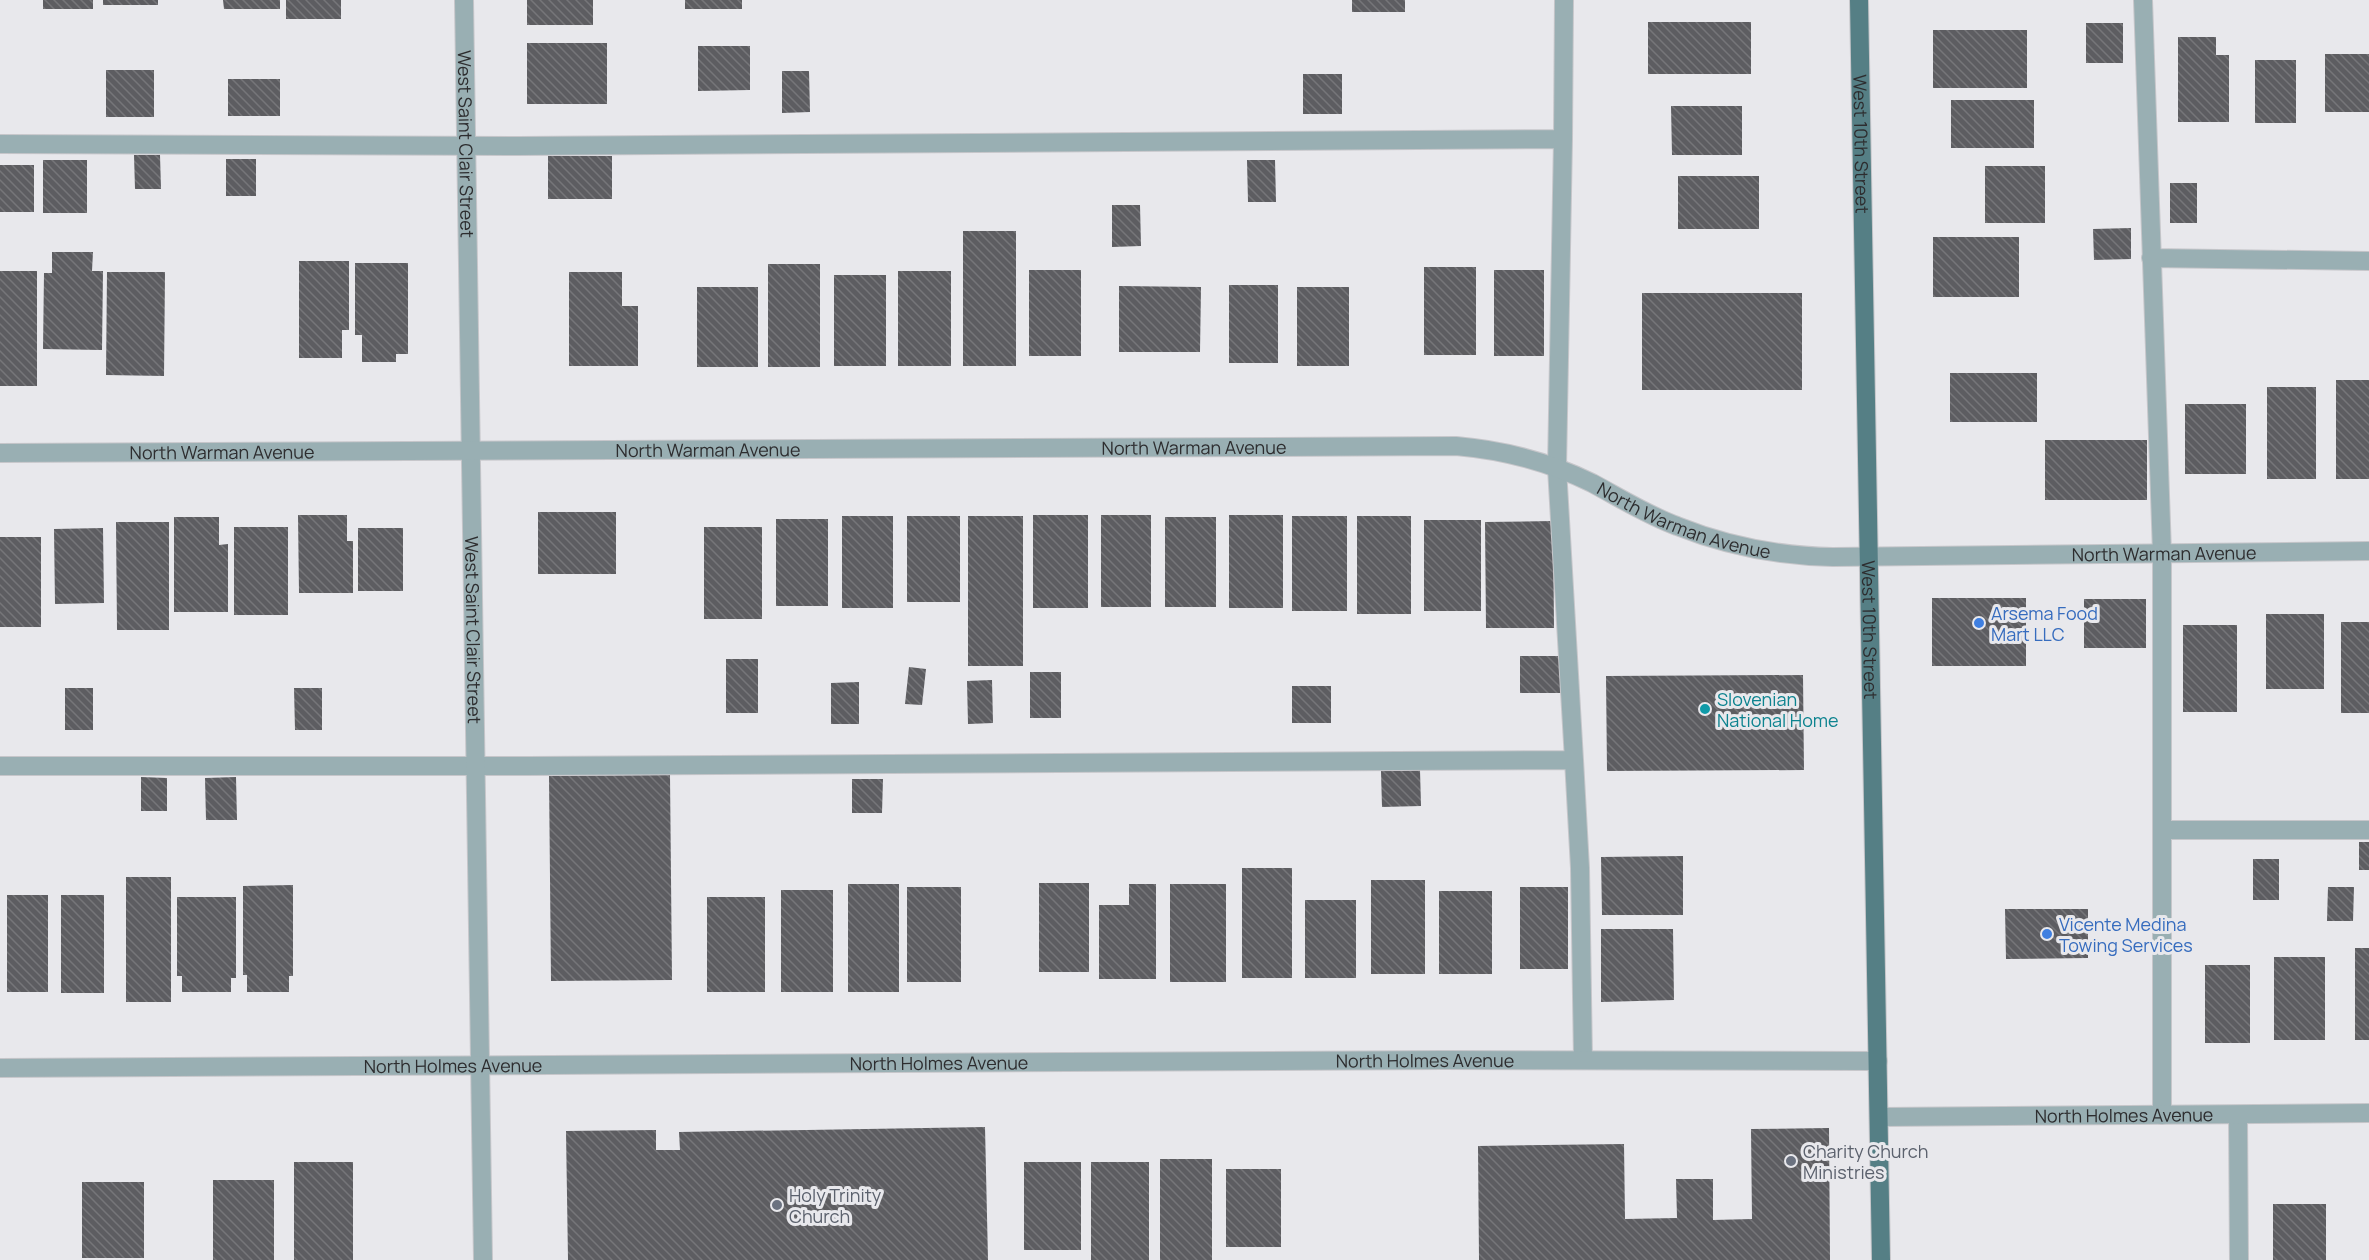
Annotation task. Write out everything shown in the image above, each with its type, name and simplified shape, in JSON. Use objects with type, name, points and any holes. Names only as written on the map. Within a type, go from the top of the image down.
[{"type":"main road","name":"West 10th Street","points":[[1859,0],[1881,1260]]},
{"type":"street","name":"West Saint Clair Street","points":[[464,0],[483,1260]]},
{"type":"street","points":[[1564,0],[1557,468],[1580,868],[1583,1060]]},
{"type":"street","points":[[2143,0],[2162,553],[2162,1115]]},
{"type":"street","points":[[0,144],[466,146],[1563,139]]},
{"type":"street","points":[[2151,258],[2369,261]]},
{"type":"street","name":"North Warman Avenue","points":[[0,453],[1456,446],[1508,453],[1557,468],[1592,483],[1640,510],[1714,539],[1772,552],[1812,556],[1869,556],[2369,551]]},
{"type":"street","points":[[0,766],[475,766],[1574,760]]},
{"type":"street","points":[[2163,830],[2369,830]]},
{"type":"street","name":"North Holmes Avenue","points":[[0,1068],[1583,1060],[1878,1061]]},
{"type":"street","name":"North Holmes Avenue","points":[[1880,1117],[2369,1113]]},
{"type":"street","points":[[2238,1115],[2239,1260]]},
{"type":"building","points":[[43,0],[93,0],[93,9],[43,9]]},
{"type":"building","points":[[103,0],[158,0],[158,5],[103,5]]},
{"type":"building","points":[[223,0],[280,0],[280,9],[224,9]]},
{"type":"building","points":[[286,0],[341,0],[341,19],[286,19]]},
{"type":"building","points":[[527,0],[593,0],[593,25],[527,25]]},
{"type":"building","points":[[685,0],[742,0],[742,9],[685,9]]},
{"type":"building","points":[[1352,0],[1405,0],[1405,12],[1352,12]]},
{"type":"building","points":[[1648,22],[1751,22],[1751,74],[1648,74]]},
{"type":"building","points":[[2086,23],[2123,23],[2123,63],[2086,63]]},
{"type":"building","points":[[1933,30],[2027,30],[2027,88],[1933,88]]},
{"type":"building","points":[[2178,37],[2216,37],[2216,55],[2229,55],[2229,122],[2178,122]]},
{"type":"building","points":[[527,43],[607,43],[607,104],[527,104]]},
{"type":"building","points":[[698,46],[750,46],[750,90],[698,91]]},
{"type":"building","points":[[2325,54],[2369,54],[2369,112],[2325,112]]},
{"type":"building","points":[[2255,60],[2296,60],[2296,123],[2255,123]]},
{"type":"building","points":[[106,70],[154,70],[154,117],[106,117]]},
{"type":"building","points":[[782,71],[809,71],[810,112],[782,113]]},
{"type":"building","points":[[1303,74],[1342,74],[1342,114],[1303,114]]},
{"type":"building","points":[[228,79],[280,79],[280,116],[228,116]]},
{"type":"building","points":[[1951,100],[2034,100],[2034,148],[1951,148]]},
{"type":"building","points":[[1671,106],[1742,106],[1742,155],[1672,155]]},
{"type":"building","points":[[134,155],[160,155],[161,189],[135,189]]},
{"type":"building","points":[[548,156],[612,156],[612,199],[548,199]]},
{"type":"building","points":[[226,159],[256,159],[256,196],[226,196]]},
{"type":"building","points":[[43,160],[87,160],[87,213],[43,213]]},
{"type":"building","points":[[1247,160],[1275,160],[1276,202],[1248,202]]},
{"type":"building","points":[[0,165],[34,165],[34,212],[0,212]]},
{"type":"building","points":[[1985,166],[2045,166],[2045,223],[1985,223]]},
{"type":"building","points":[[1678,176],[1759,176],[1759,229],[1678,229]]},
{"type":"building","points":[[2170,183],[2197,183],[2197,223],[2170,223]]},
{"type":"building","points":[[1112,205],[1140,205],[1141,246],[1112,247]]},
{"type":"building","points":[[2131,228],[2131,259],[2094,260],[2093,229]]},
{"type":"building","points":[[963,231],[1016,231],[1016,366],[963,366]]},
{"type":"building","points":[[1933,237],[2019,237],[2019,297],[1933,297]]},
{"type":"building","points":[[52,252],[93,252],[92,271],[103,271],[102,350],[43,349],[44,273],[52,273]]},
{"type":"building","points":[[299,261],[349,261],[349,330],[342,330],[342,358],[299,358]]},
{"type":"building","points":[[355,263],[408,263],[408,354],[396,354],[396,362],[362,362],[362,335],[355,335]]},
{"type":"building","points":[[768,264],[820,264],[820,367],[768,367]]},
{"type":"building","points":[[1424,267],[1476,267],[1476,355],[1424,355]]},
{"type":"building","points":[[1029,270],[1081,270],[1081,356],[1029,356]]},
{"type":"building","points":[[1494,270],[1544,270],[1544,356],[1494,356]]},
{"type":"building","points":[[0,271],[37,271],[37,386],[0,386]]},
{"type":"building","points":[[898,271],[951,271],[951,366],[898,366]]},
{"type":"building","points":[[107,272],[165,272],[164,376],[106,375]]},
{"type":"building","points":[[569,272],[622,272],[622,306],[638,306],[638,366],[569,366]]},
{"type":"building","points":[[834,275],[886,275],[886,366],[834,366]]},
{"type":"building","points":[[1229,285],[1278,285],[1278,363],[1229,363]]},
{"type":"building","points":[[1119,286],[1201,287],[1200,352],[1119,352]]},
{"type":"building","points":[[697,287],[758,287],[758,367],[697,367]]},
{"type":"building","points":[[1297,287],[1349,287],[1349,366],[1297,366]]},
{"type":"building","points":[[1642,293],[1802,293],[1802,390],[1642,390]]},
{"type":"building","points":[[1950,373],[2037,373],[2037,422],[1950,422]]},
{"type":"building","points":[[2336,380],[2369,380],[2369,479],[2336,479]]},
{"type":"building","points":[[2267,387],[2316,387],[2316,479],[2267,479]]},
{"type":"building","points":[[2185,404],[2246,404],[2246,474],[2185,474]]},
{"type":"building","points":[[2045,440],[2147,440],[2147,500],[2045,500]]},
{"type":"building","points":[[538,512],[616,512],[616,574],[538,574]]},
{"type":"building","points":[[298,515],[347,515],[347,541],[353,541],[353,593],[299,593]]},
{"type":"building","points":[[1033,515],[1088,515],[1088,608],[1033,608]]},
{"type":"building","points":[[1101,515],[1151,515],[1151,607],[1101,607]]},
{"type":"building","points":[[1229,515],[1283,515],[1283,608],[1229,608]]},
{"type":"building","points":[[842,516],[893,516],[893,608],[842,608]]},
{"type":"building","points":[[907,516],[960,516],[960,602],[907,602]]},
{"type":"building","points":[[968,516],[1023,516],[1023,666],[968,666]]},
{"type":"building","points":[[1292,516],[1347,516],[1347,611],[1292,611]]},
{"type":"building","points":[[1357,516],[1411,516],[1411,614],[1357,614]]},
{"type":"building","points":[[174,517],[219,517],[219,545],[228,544],[228,612],[174,612]]},
{"type":"building","points":[[1165,517],[1216,517],[1216,607],[1165,607]]},
{"type":"building","points":[[776,519],[828,519],[828,606],[776,606]]},
{"type":"building","points":[[1424,520],[1481,520],[1481,611],[1424,611]]},
{"type":"building","points":[[1553,521],[1554,628],[1486,628],[1485,522]]},
{"type":"building","points":[[116,522],[169,522],[169,630],[117,630]]},
{"type":"building","points":[[234,527],[288,527],[288,615],[234,615]]},
{"type":"building","points":[[704,527],[762,527],[762,619],[704,619]]},
{"type":"building","points":[[103,528],[104,603],[55,604],[54,529]]},
{"type":"building","points":[[358,528],[403,528],[403,591],[358,591]]},
{"type":"building","points":[[0,537],[41,537],[41,627],[0,627]]},
{"type":"building","name":"Arsema Food Mart LLC","points":[[1932,598],[2026,598],[2026,666],[1932,666]]},
{"type":"building","points":[[2084,599],[2146,599],[2146,648],[2084,648]]},
{"type":"building","points":[[2266,614],[2324,614],[2324,689],[2266,689]]},
{"type":"building","points":[[2341,622],[2369,622],[2369,713],[2341,713]]},
{"type":"building","points":[[2183,625],[2237,625],[2237,712],[2183,712]]},
{"type":"building","points":[[1520,656],[1562,656],[1562,693],[1520,693]]},
{"type":"building","points":[[726,659],[758,659],[758,713],[726,713]]},
{"type":"building","points":[[909,667],[926,669],[922,705],[905,704]]},
{"type":"building","points":[[1030,672],[1061,672],[1061,718],[1030,718]]},
{"type":"building","name":"Slovenian National Home","points":[[1803,675],[1804,770],[1607,771],[1606,676]]},
{"type":"building","points":[[992,680],[993,723],[968,724],[967,681]]},
{"type":"building","points":[[859,682],[859,724],[831,724],[831,683]]},
{"type":"building","points":[[1292,686],[1331,686],[1331,723],[1292,723]]},
{"type":"building","points":[[65,688],[93,688],[93,730],[65,730]]},
{"type":"building","points":[[294,688],[322,688],[322,730],[295,730]]},
{"type":"building","points":[[1420,770],[1421,806],[1382,807],[1381,771]]},
{"type":"building","points":[[670,775],[672,980],[551,981],[549,776]]},
{"type":"building","points":[[141,777],[167,778],[167,811],[141,811]]},
{"type":"building","points":[[236,777],[237,820],[206,820],[205,778]]},
{"type":"building","points":[[852,779],[883,779],[882,813],[852,813]]},
{"type":"building","points":[[2359,842],[2369,842],[2369,870],[2359,870]]},
{"type":"building","points":[[1683,856],[1683,915],[1602,915],[1601,857]]},
{"type":"building","points":[[2253,859],[2279,859],[2279,900],[2253,900]]},
{"type":"building","points":[[1242,868],[1292,868],[1292,978],[1242,978]]},
{"type":"building","points":[[126,877],[171,877],[171,1002],[126,1002]]},
{"type":"building","points":[[1371,880],[1425,880],[1425,974],[1371,974]]},
{"type":"building","points":[[1039,883],[1089,883],[1089,972],[1039,972]]},
{"type":"building","points":[[848,884],[899,884],[899,992],[848,992]]},
{"type":"building","points":[[1129,884],[1156,884],[1156,979],[1099,979],[1099,905],[1129,905]]},
{"type":"building","points":[[1170,884],[1226,884],[1226,982],[1170,982]]},
{"type":"building","points":[[293,885],[293,976],[289,976],[289,992],[247,992],[247,975],[243,975],[243,886]]},
{"type":"building","points":[[907,887],[961,887],[961,982],[907,982]]},
{"type":"building","points":[[1520,887],[1568,887],[1568,969],[1520,969]]},
{"type":"building","points":[[2328,887],[2354,887],[2353,921],[2327,921]]},
{"type":"building","points":[[781,890],[833,890],[833,992],[781,992]]},
{"type":"building","points":[[1439,891],[1492,891],[1492,974],[1439,974]]},
{"type":"building","points":[[7,895],[48,895],[48,992],[7,992]]},
{"type":"building","points":[[61,895],[104,895],[104,993],[61,993]]},
{"type":"building","points":[[177,897],[236,897],[236,978],[231,978],[231,992],[182,992],[182,976],[177,976]]},
{"type":"building","points":[[707,897],[765,897],[765,992],[707,992]]},
{"type":"building","points":[[1305,900],[1356,900],[1356,978],[1305,978]]},
{"type":"building","name":"Vicente Medina Towing Services","points":[[2005,909],[2088,909],[2088,958],[2006,959]]},
{"type":"building","points":[[1601,929],[1673,929],[1674,1000],[1601,1002]]},
{"type":"building","points":[[2355,948],[2369,948],[2369,1040],[2355,1040]]},
{"type":"building","points":[[2274,957],[2325,957],[2325,1040],[2274,1040]]},
{"type":"building","points":[[2205,965],[2250,965],[2250,1043],[2205,1043]]},
{"type":"building","name":"Holy Trinity Church","points":[[985,1127],[988,1260],[568,1260],[566,1131],[656,1130],[656,1150],[680,1150],[679,1132]]},
{"type":"building","points":[[1829,1128],[1830,1260],[1479,1260],[1478,1146],[1624,1144],[1625,1219],[1677,1218],[1676,1179],[1713,1179],[1713,1220],[1752,1219],[1751,1129]]},
{"type":"building","points":[[1160,1159],[1212,1159],[1212,1260],[1160,1260]]},
{"type":"building","points":[[294,1162],[353,1162],[353,1260],[294,1260]]},
{"type":"building","points":[[1024,1162],[1081,1162],[1081,1250],[1024,1250]]},
{"type":"building","points":[[1091,1162],[1149,1162],[1149,1260],[1091,1260]]},
{"type":"building","points":[[1226,1169],[1281,1169],[1281,1247],[1226,1247]]},
{"type":"building","points":[[213,1180],[274,1180],[274,1260],[213,1260]]},
{"type":"building","points":[[82,1182],[144,1182],[144,1258],[82,1258]]},
{"type":"building","points":[[2273,1204],[2326,1204],[2326,1260],[2273,1260]]},
{"type":"place","name":"Arsema Food Mart LLC","points":[[1979,623]]},
{"type":"place","name":"Slovenian National Home","points":[[1705,709]]},
{"type":"place","name":"Vicente Medina Towing Services","points":[[2047,934]]},
{"type":"place","name":"Charity Church Ministries","points":[[1791,1161]]},
{"type":"place","name":"Holy Trinity Church","points":[[777,1205]]}]
